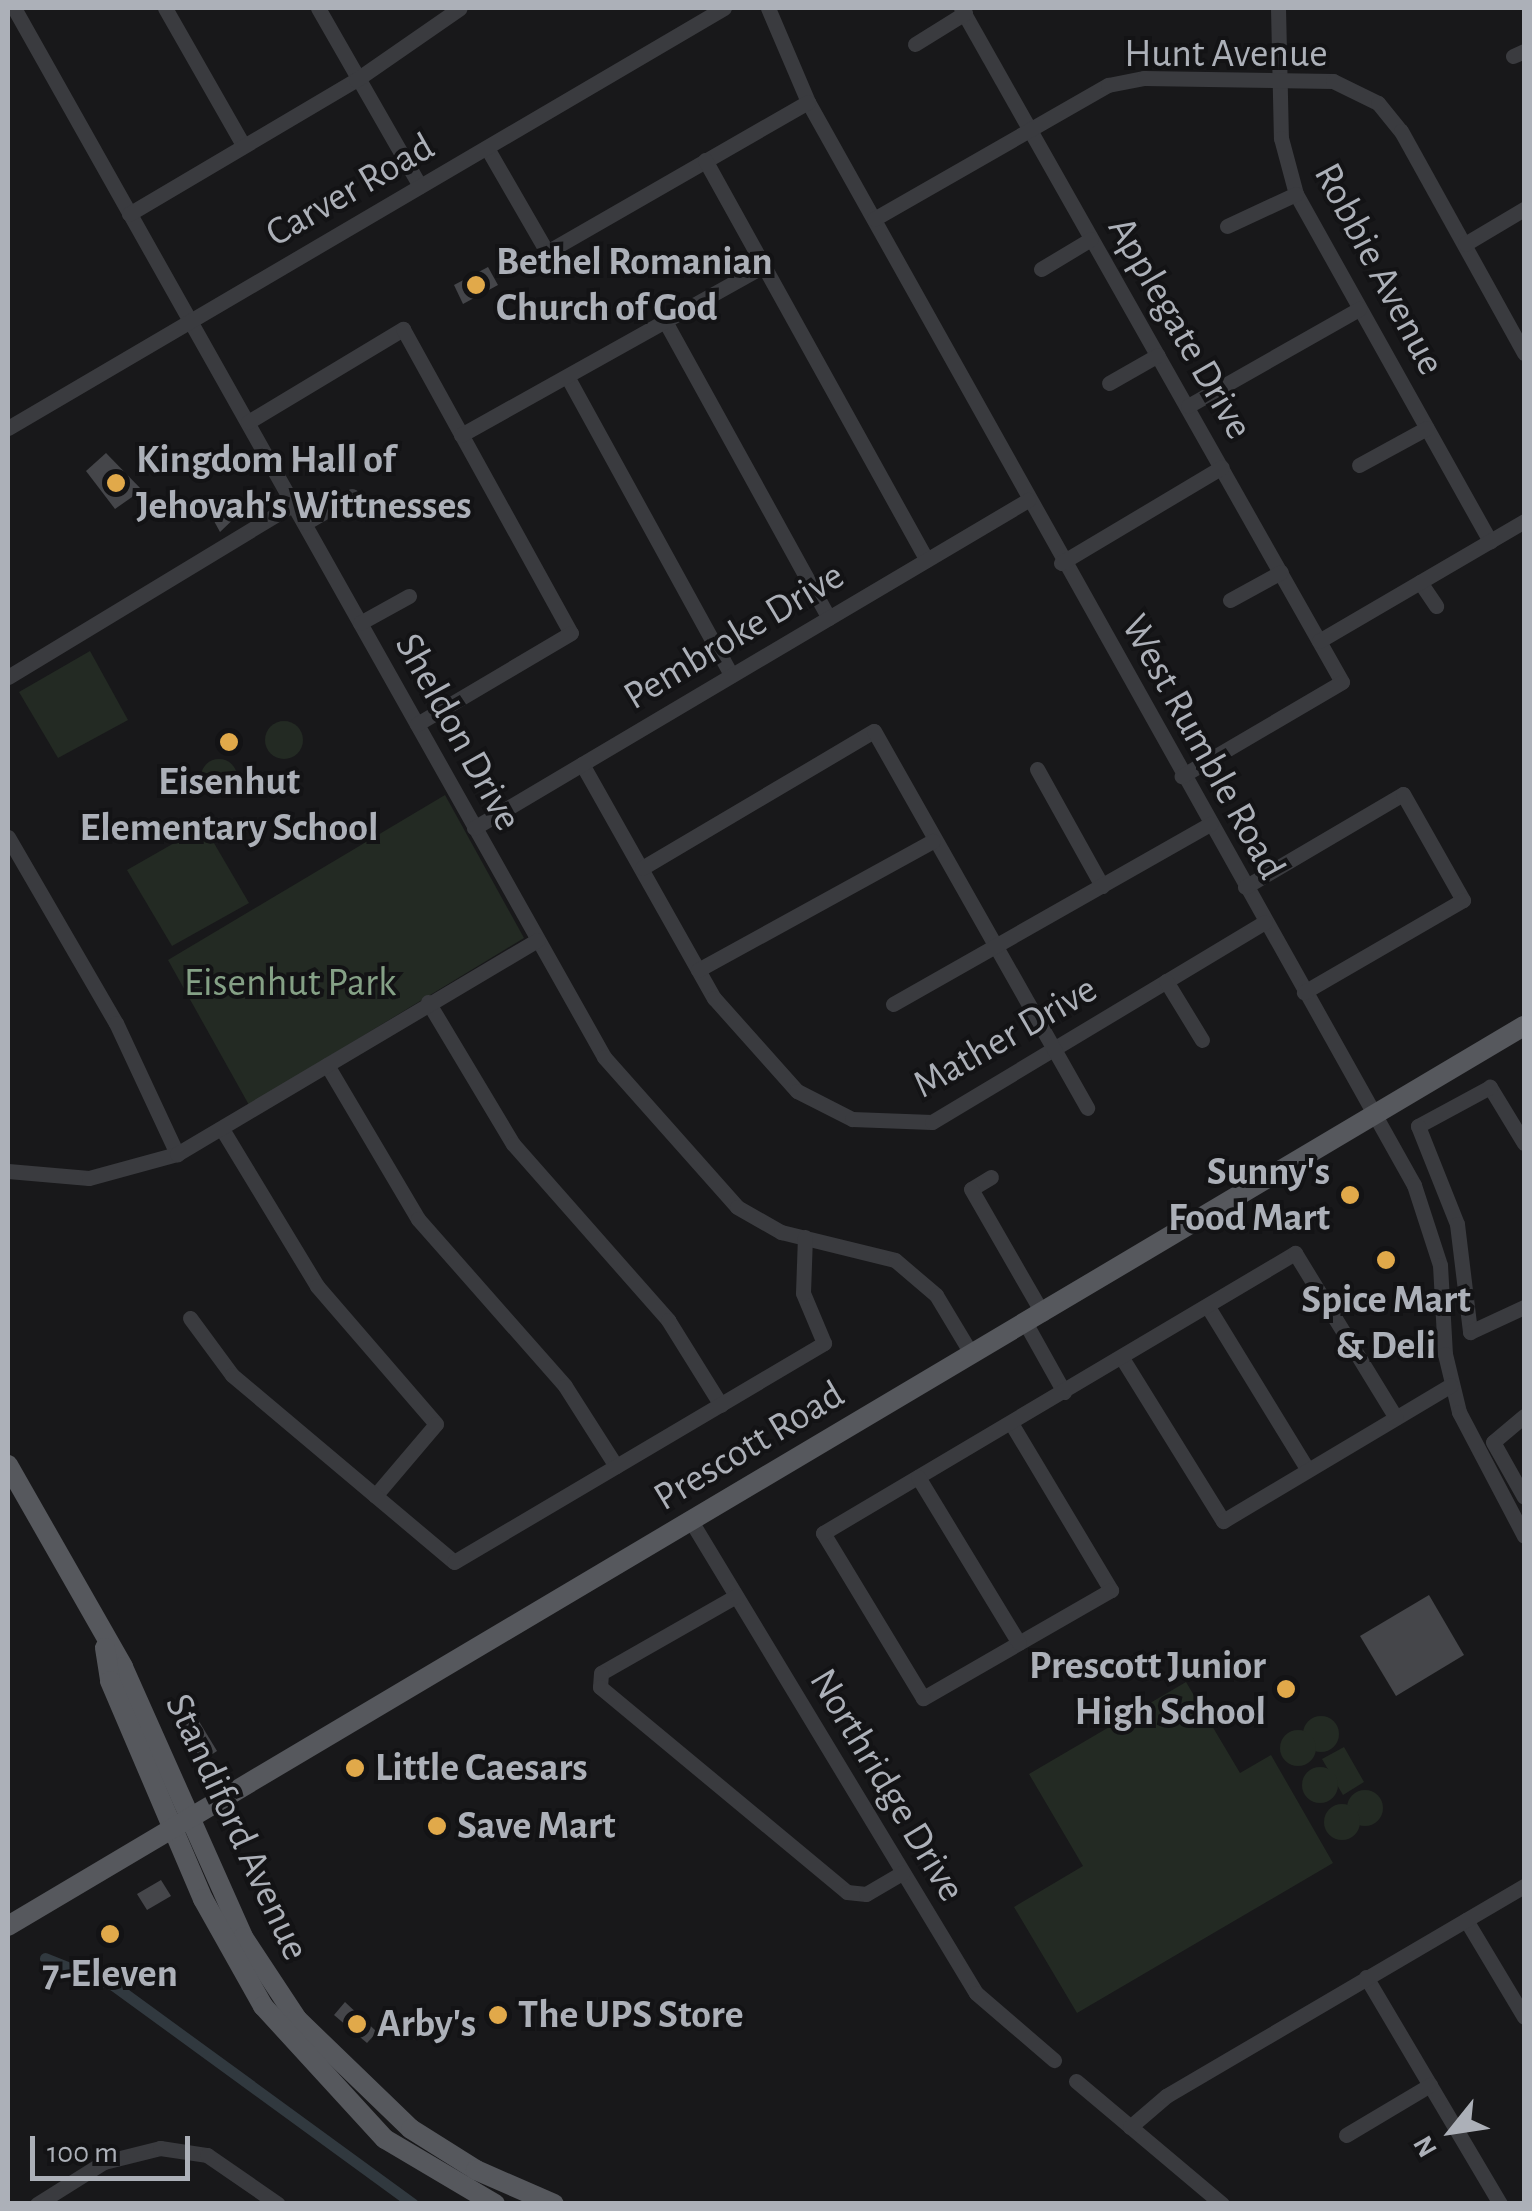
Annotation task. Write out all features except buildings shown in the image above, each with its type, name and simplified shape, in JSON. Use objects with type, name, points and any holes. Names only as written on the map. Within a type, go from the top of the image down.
[{"type":"main road","name":"Prescott Road","points":[[8,1926],[1524,1026]]},
{"type":"main road","name":"Standiford Avenue","points":[[8,1465],[14,1494],[105,1648],[123,1667],[244,1979],[311,2066],[385,2139],[495,2204]]},
{"type":"main road","name":"Standiford Avenue","points":[[182,1823],[276,1990],[336,2065],[398,2120],[476,2170],[554,2204]]},
{"type":"main road","points":[[311,2066],[388,2124],[398,2120]]},
{"type":"street","name":"Sheldon Drive","points":[[14,8],[192,318],[604,1057],[720,1192],[758,1222],[805,1237],[868,1249],[909,1269],[936,1295],[972,1355]]},
{"type":"street","points":[[165,8],[243,145]]},
{"type":"street","points":[[318,8],[420,186]]},
{"type":"street","points":[[129,214],[356,80],[460,8]]},
{"type":"street","name":"Carver Road","points":[[8,428],[724,8]]},
{"type":"street","name":"West Rumble Road","points":[[768,8],[808,102],[1374,1116],[1432,1230],[1451,1385],[1476,1454],[1522,1528]]},
{"type":"street","name":"Robbie Avenue","points":[[1278,8],[1281,138],[1296,194],[1490,541]]},
{"type":"street","points":[[915,44],[963,10]]},
{"type":"street","name":"Applegate Drive","points":[[963,10],[1342,682],[1182,776]]},
{"type":"street","name":"Hunt Avenue","points":[[874,218],[1031,126],[1128,80],[1280,78],[1333,82],[1378,103],[1465,244],[1524,353]]},
{"type":"street","points":[[488,148],[547,252],[808,102]]},
{"type":"street","points":[[705,160],[927,560]]},
{"type":"street","points":[[1227,226],[1296,194]]},
{"type":"street","points":[[1465,244],[1524,208]]},
{"type":"street","points":[[1041,269],[1092,239]]},
{"type":"street","points":[[462,435],[765,265]]},
{"type":"street","points":[[1188,406],[1359,309]]},
{"type":"street","points":[[666,322],[829,618]]},
{"type":"street","points":[[248,422],[403,328],[571,633],[416,724]]},
{"type":"street","points":[[1109,383],[1158,355]]},
{"type":"street","points":[[568,378],[732,675]]},
{"type":"street","points":[[1360,465],[1427,428]]},
{"type":"street","points":[[1062,562],[1222,467]]},
{"type":"street","points":[[305,523],[352,496]]},
{"type":"street","name":"Pembroke Drive","points":[[474,828],[1028,500]]},
{"type":"street","points":[[8,677],[294,504]]},
{"type":"street","points":[[1318,642],[1524,521]]},
{"type":"street","points":[[1230,600],[1281,572]]},
{"type":"street","points":[[1420,582],[1436,606]]},
{"type":"street","points":[[360,623],[408,596]]},
{"type":"street","points":[[642,868],[874,731],[1087,1108]]},
{"type":"street","name":"Mather Drive","points":[[582,764],[698,970],[797,1092],[852,1119],[921,1126],[1265,922]]},
{"type":"street","points":[[1037,769],[1102,886]]},
{"type":"street","points":[[1245,887],[1403,794],[1463,900],[1304,992]]},
{"type":"street","points":[[894,1004],[1210,824]]},
{"type":"street","points":[[8,837],[116,1023],[177,1154]]},
{"type":"street","points":[[698,970],[933,841]]},
{"type":"street","points":[[8,1171],[88,1178],[177,1154],[537,940]]},
{"type":"street","points":[[1166,981],[1202,1040]]},
{"type":"street","points":[[428,1002],[513,1144],[668,1320],[720,1405]]},
{"type":"street","points":[[327,1065],[418,1219],[565,1386],[616,1466]]},
{"type":"street","points":[[1524,1144],[1490,1087],[1418,1128],[1457,1224],[1470,1332],[1524,1307]]},
{"type":"street","points":[[222,1129],[316,1286],[436,1424],[375,1496]]},
{"type":"street","points":[[991,1177],[971,1188],[1064,1392]]},
{"type":"street","points":[[190,1318],[232,1375],[454,1562],[824,1342],[803,1293],[805,1237]]},
{"type":"street","points":[[1010,1423],[1110,1590],[924,1698],[823,1533],[1295,1254],[1396,1418]]},
{"type":"street","points":[[1208,1306],[1308,1470]]},
{"type":"street","points":[[1122,1358],[1223,1522],[1451,1385]]},
{"type":"street","points":[[1524,1416],[1493,1438],[1524,1497]]},
{"type":"street","points":[[918,1477],[1018,1643]]},
{"type":"street","name":"Northridge Drive","points":[[691,1521],[976,1993],[1054,2060]]},
{"type":"street","points":[[736,1596],[597,1680],[857,1896],[902,1873]]},
{"type":"street","points":[[1130,2127],[1166,2096],[1524,1886]]},
{"type":"street","points":[[1466,1920],[1524,2017]]},
{"type":"street","points":[[1366,1977],[1497,2199],[1477,2204]]},
{"type":"street","points":[[1076,2081],[1222,2204]]},
{"type":"street","points":[[1346,2135],[1430,2085]]},
{"type":"street","points":[[36,2204],[104,2162],[160,2148],[208,2155],[278,2204]]},
{"type":"green space","points":[[90,651],[128,720],[58,758],[19,692]]},
{"type":"green space","points":[[284,721],[297,727],[303,740],[297,753],[284,759],[271,753],[265,740],[271,727]]},
{"type":"green space","points":[[219,759],[232,764],[237,777],[232,790],[219,795],[206,790],[201,777],[206,764]]},
{"type":"green space","name":"Eisenhut Park","points":[[445,795],[524,938],[249,1105],[168,960]]},
{"type":"green space","points":[[204,826],[249,903],[172,946],[127,870]]},
{"type":"green space","points":[[1186,1682],[1240,1773],[1271,1755],[1333,1863],[1077,2013],[1014,1907],[1083,1866],[1029,1774]]},
{"type":"green space","points":[[1321,1716],[1334,1721],[1339,1734],[1334,1747],[1321,1752],[1308,1747],[1303,1734],[1308,1721]]},
{"type":"green space","points":[[1298,1730],[1311,1735],[1316,1748],[1311,1761],[1298,1766],[1285,1761],[1280,1748],[1285,1735]]},
{"type":"green space","points":[[1344,1747],[1364,1782],[1343,1795],[1322,1759]]},
{"type":"green space","points":[[1320,1767],[1333,1772],[1338,1785],[1333,1798],[1320,1803],[1307,1798],[1302,1785],[1307,1772]]},
{"type":"green space","points":[[1365,1790],[1378,1795],[1383,1808],[1378,1821],[1365,1826],[1352,1821],[1347,1808],[1352,1795]]},
{"type":"green space","points":[[1342,1804],[1355,1809],[1360,1822],[1355,1835],[1342,1840],[1329,1835],[1324,1822],[1329,1809]]},
{"type":"waterway","points":[[45,1958],[113,1985],[413,2204]]},
{"type":"place","name":"Bethel Romanian Church of God","points":[[476,285]]},
{"type":"place","name":"Kingdom Hall of Jehovah's Wittnesses","points":[[116,483]]},
{"type":"place","name":"Eisenhut Elementary School","points":[[229,742]]},
{"type":"place","name":"Sunny's Food Mart","points":[[1350,1195]]},
{"type":"place","name":"Spice Mart & Deli","points":[[1386,1260]]},
{"type":"place","name":"Prescott Junior High School","points":[[1286,1689]]},
{"type":"place","name":"Little Caesars","points":[[355,1768]]},
{"type":"place","name":"Save Mart","points":[[437,1826]]},
{"type":"place","name":"7-Eleven","points":[[110,1934]]},
{"type":"place","name":"The UPS Store","points":[[498,2015]]},
{"type":"place","name":"Arby's","points":[[357,2024]]}]
